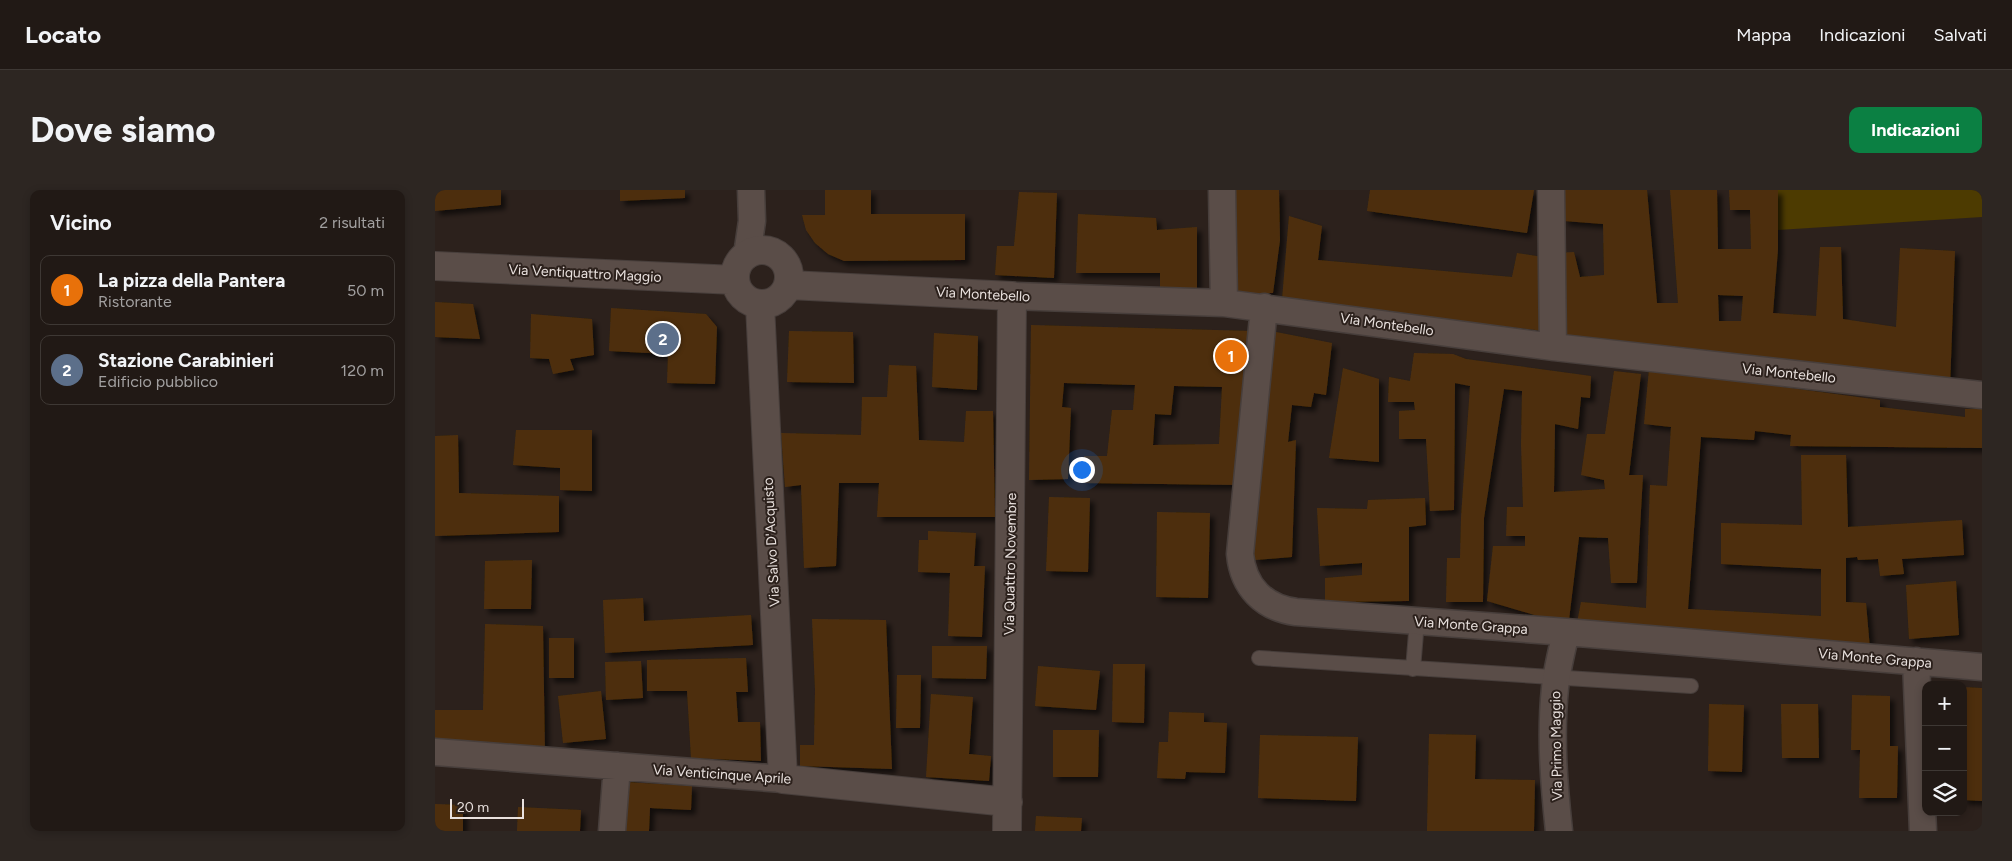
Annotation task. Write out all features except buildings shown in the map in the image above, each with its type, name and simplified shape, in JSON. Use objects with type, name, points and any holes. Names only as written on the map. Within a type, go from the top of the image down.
[{"type":"street","points":[[747,255],[752,221],[751,190]]},
{"type":"street","points":[[1222,190],[1224,303]]},
{"type":"street","points":[[1551,190],[1553,347]]},
{"type":"street","points":[[764,250],[773,252],[781,257],[787,265],[789,285],[785,293],[778,300],[770,304],[760,305],[743,297],[737,289],[735,280],[736,270],[740,262],[747,255],[764,250]]},
{"type":"street","name":"Via Ventiquattro Maggio","points":[[435,266],[735,280]]},
{"type":"street","name":"Via Montebello","points":[[789,285],[1013,296],[1224,303],[1553,347],[1982,395]]},
{"type":"street","name":"Via Quattro Novembre","points":[[1007,831],[1013,296]]},
{"type":"street","name":"Via Salvo D'Acquisto","points":[[760,305],[783,779]]},
{"type":"street","name":"Via Monte Grappa","points":[[1264,307],[1240,545],[1241,564],[1249,584],[1268,603],[1288,611],[1982,667]]},
{"type":"street","name":"Via Primo Maggio","points":[[1559,831],[1553,734],[1557,678],[1566,632]]},
{"type":"street","points":[[1916,661],[1923,831]]},
{"type":"street","name":"Via Venticinque Aprile","points":[[435,752],[783,779],[1008,802]]},
{"type":"street","points":[[612,831],[617,766]]},
{"type":"lane","points":[[1413,669],[1417,621]]},
{"type":"lane","points":[[1259,658],[1691,686]]},
{"type":"shaded area","points":[[1778,190],[1982,190],[1982,217],[1778,230]]},
{"type":"place","name":"Stazione Carabinieri","points":[[663,339]]},
{"type":"place","name":"La pizza della Pantera","points":[[1231,356]]}]
